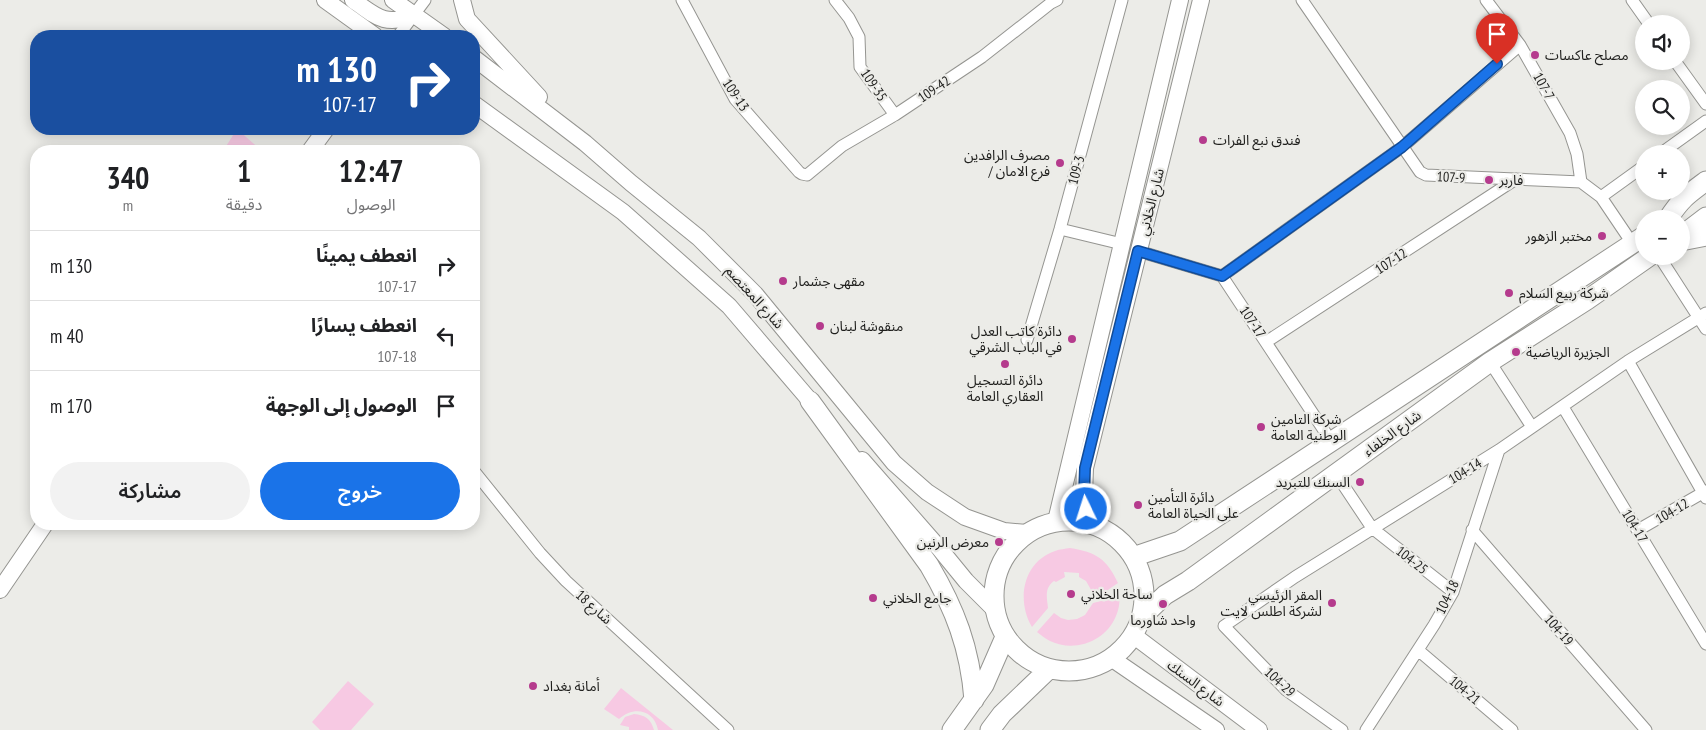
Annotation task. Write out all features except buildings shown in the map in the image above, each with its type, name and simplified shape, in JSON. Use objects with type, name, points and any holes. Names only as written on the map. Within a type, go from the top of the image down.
[{"type":"main road","points":[[325,0],[367,30]]},
{"type":"main road","points":[[353,0],[383,19],[403,20],[414,14]]},
{"type":"main road","points":[[393,0],[436,30]]},
{"type":"main road","points":[[462,0],[467,19],[477,30]]},
{"type":"main road","name":"شارع الخلاني","points":[[1056,521],[1180,0]]},
{"type":"main road","name":"شارع الخلاني","points":[[1088,523],[1084,496],[1085,468],[1201,0]]},
{"type":"main road","points":[[480,33],[569,130]]},
{"type":"main road","name":"شارع المعتصم","points":[[480,63],[569,130],[699,238],[754,294],[894,463],[907,475],[927,492],[965,518],[1004,530],[1027,533]]},
{"type":"main road","name":"شارع المعتصم","points":[[480,108],[623,212],[729,306],[966,581],[995,610]]},
{"type":"main road","points":[[1673,210],[1685,196],[1706,182]]},
{"type":"main road","points":[[1683,210],[1706,196]]},
{"type":"main road","points":[[1690,229],[1706,217]]},
{"type":"main road","points":[[1690,239],[1706,236]]},
{"type":"main road","name":"شارع الخلفاء","points":[[1133,557],[1180,541],[1635,241]]},
{"type":"main road","name":"شارع الخلفاء","points":[[1137,627],[1165,595],[1188,581],[1490,362],[1587,300],[1637,265]]},
{"type":"main road","points":[[810,402],[929,565],[945,592],[969,658],[974,700]]},
{"type":"main road","points":[[1056,521],[1088,523],[1114,535],[1133,557],[1142,576],[1144,597],[1137,627],[1111,658],[1092,668],[1070,672],[1049,669],[1024,657],[1005,637],[995,610],[995,580],[1006,554],[1027,533],[1056,521]]},
{"type":"main road","points":[[0,590],[41,530]]},
{"type":"main road","name":"شارع السنك","points":[[1137,627],[1259,730]]},
{"type":"main road","points":[[952,730],[974,700],[992,670],[1005,637]]},
{"type":"main road","name":"شارع السنك","points":[[1111,658],[1216,730]]},
{"type":"main road","points":[[990,730],[1002,714],[1049,669]]},
{"type":"street","points":[[402,30],[425,0]]},
{"type":"street","name":"109-13","points":[[682,0],[735,99],[799,172],[807,175]]},
{"type":"street","name":"109-35","points":[[835,0],[859,38],[860,67],[895,116]]},
{"type":"street","name":"109-42","points":[[807,175],[842,146],[895,116],[982,56],[1057,0]]},
{"type":"street","name":"109-3","points":[[1027,340],[1060,229],[1122,0]]},
{"type":"street","name":"107-9","points":[[1302,0],[1420,172],[1426,175],[1580,182]]},
{"type":"street","name":"107-7","points":[[1486,0],[1520,45],[1570,133],[1577,154],[1580,182]]},
{"type":"street","points":[[1632,0],[1642,15]]},
{"type":"street","points":[[1138,251],[1222,276],[1402,147],[1520,45]]},
{"type":"street","points":[[1681,70],[1706,104]]},
{"type":"street","points":[[1673,145],[1706,121]]},
{"type":"street","points":[[1601,197],[1635,172]]},
{"type":"street","name":"107-12","points":[[1266,342],[1516,180]]},
{"type":"street","points":[[1580,182],[1601,197],[1635,236]]},
{"type":"street","points":[[1060,229],[1122,244]]},
{"type":"street","points":[[1665,265],[1702,316],[1706,329]]},
{"type":"street","name":"107-17","points":[[1222,276],[1331,440]]},
{"type":"street","name":"104-14","points":[[1224,626],[1295,577],[1499,450],[1628,361],[1702,316]]},
{"type":"street","points":[[1628,361],[1705,494]]},
{"type":"street","points":[[1490,362],[1532,427]]},
{"type":"street","name":"104-17","points":[[1563,406],[1706,644]]},
{"type":"street","name":"104-18","points":[[1366,730],[1453,592],[1499,450]]},
{"type":"street","name":"104-25","points":[[1336,474],[1372,528],[1453,592]]},
{"type":"street","name":"شارع 18","points":[[480,478],[540,553],[566,581],[728,730]]},
{"type":"street","name":"104-12","points":[[1638,530],[1705,494]]},
{"type":"street","name":"104-19","points":[[1472,530],[1646,730]]},
{"type":"street","name":"104-29","points":[[1224,626],[1286,690],[1342,730]]},
{"type":"street","name":"104-21","points":[[1418,650],[1512,730]]},
{"type":"shaded area","points":[[233,135],[244,135],[255,145],[227,145]]},
{"type":"shaded area","points":[[1070,548],[1087,552],[1100,558],[1110,568],[1118,583],[1102,594],[1094,595],[1086,581],[1079,577],[1079,573],[1064,572],[1065,577],[1056,582],[1054,581],[1049,587],[1047,593],[1048,608],[1032,627],[1024,605],[1025,583],[1029,573],[1044,556],[1057,550]]},
{"type":"shaded area","points":[[1119,589],[1116,616],[1105,632],[1097,638],[1079,645],[1069,646],[1050,641],[1037,632],[1054,613],[1068,620],[1077,619],[1085,615],[1093,603],[1105,600]]},
{"type":"shaded area","points":[[348,681],[374,704],[351,730],[320,730],[312,722]]},
{"type":"shaded area","points":[[621,688],[673,730],[658,730],[652,718],[642,712],[630,712],[619,719],[604,709]]},
{"type":"shaded area","points":[[634,714],[647,718],[654,730],[629,730],[629,727],[620,725],[625,717]]},
{"type":"place","name":"مصلح عاكسات","points":[[1535,55]]},
{"type":"place","name":"فندق نبع الفرات","points":[[1203,140]]},
{"type":"place","name":"مصرف الرافدين / فرع الامان","points":[[1060,163]]},
{"type":"place","name":"فاربر","points":[[1489,180]]},
{"type":"place","name":"مختبر الزهور","points":[[1602,236]]},
{"type":"place","name":"مقهى جشمار","points":[[783,281]]},
{"type":"place","name":"شركة ربيع السلام","points":[[1509,293]]},
{"type":"place","name":"منقوشة لبنان","points":[[820,326]]},
{"type":"place","name":"دائرة كاتب العدل في الباب الشرقي","points":[[1072,339]]},
{"type":"place","name":"الجزيرة الرياضية","points":[[1516,352]]},
{"type":"place","name":"دائرة التسجيل العقاري العامة","points":[[1005,364]]},
{"type":"place","name":"شركة التامين الوطنية العامة","points":[[1261,427]]},
{"type":"place","name":"السنك للتبريد","points":[[1360,482]]},
{"type":"place","name":"دائرة التأمين على الحياة العامة","points":[[1138,505]]},
{"type":"place","name":"معرض الرنين","points":[[999,542]]},
{"type":"place","name":"ساحة الخلاني","points":[[1071,594]]},
{"type":"place","name":"جامع الخلاني","points":[[873,598]]},
{"type":"place","name":"المقر الرئيسي لشركة اطلس لايت","points":[[1332,603]]},
{"type":"place","name":"واحد شاورما","points":[[1163,604]]},
{"type":"place","name":"أمانة بغداد","points":[[533,686]]},
{"type":"route","points":[[1086,509],[1084,496],[1085,468],[1138,251],[1222,276],[1402,147],[1497,64]]}]
